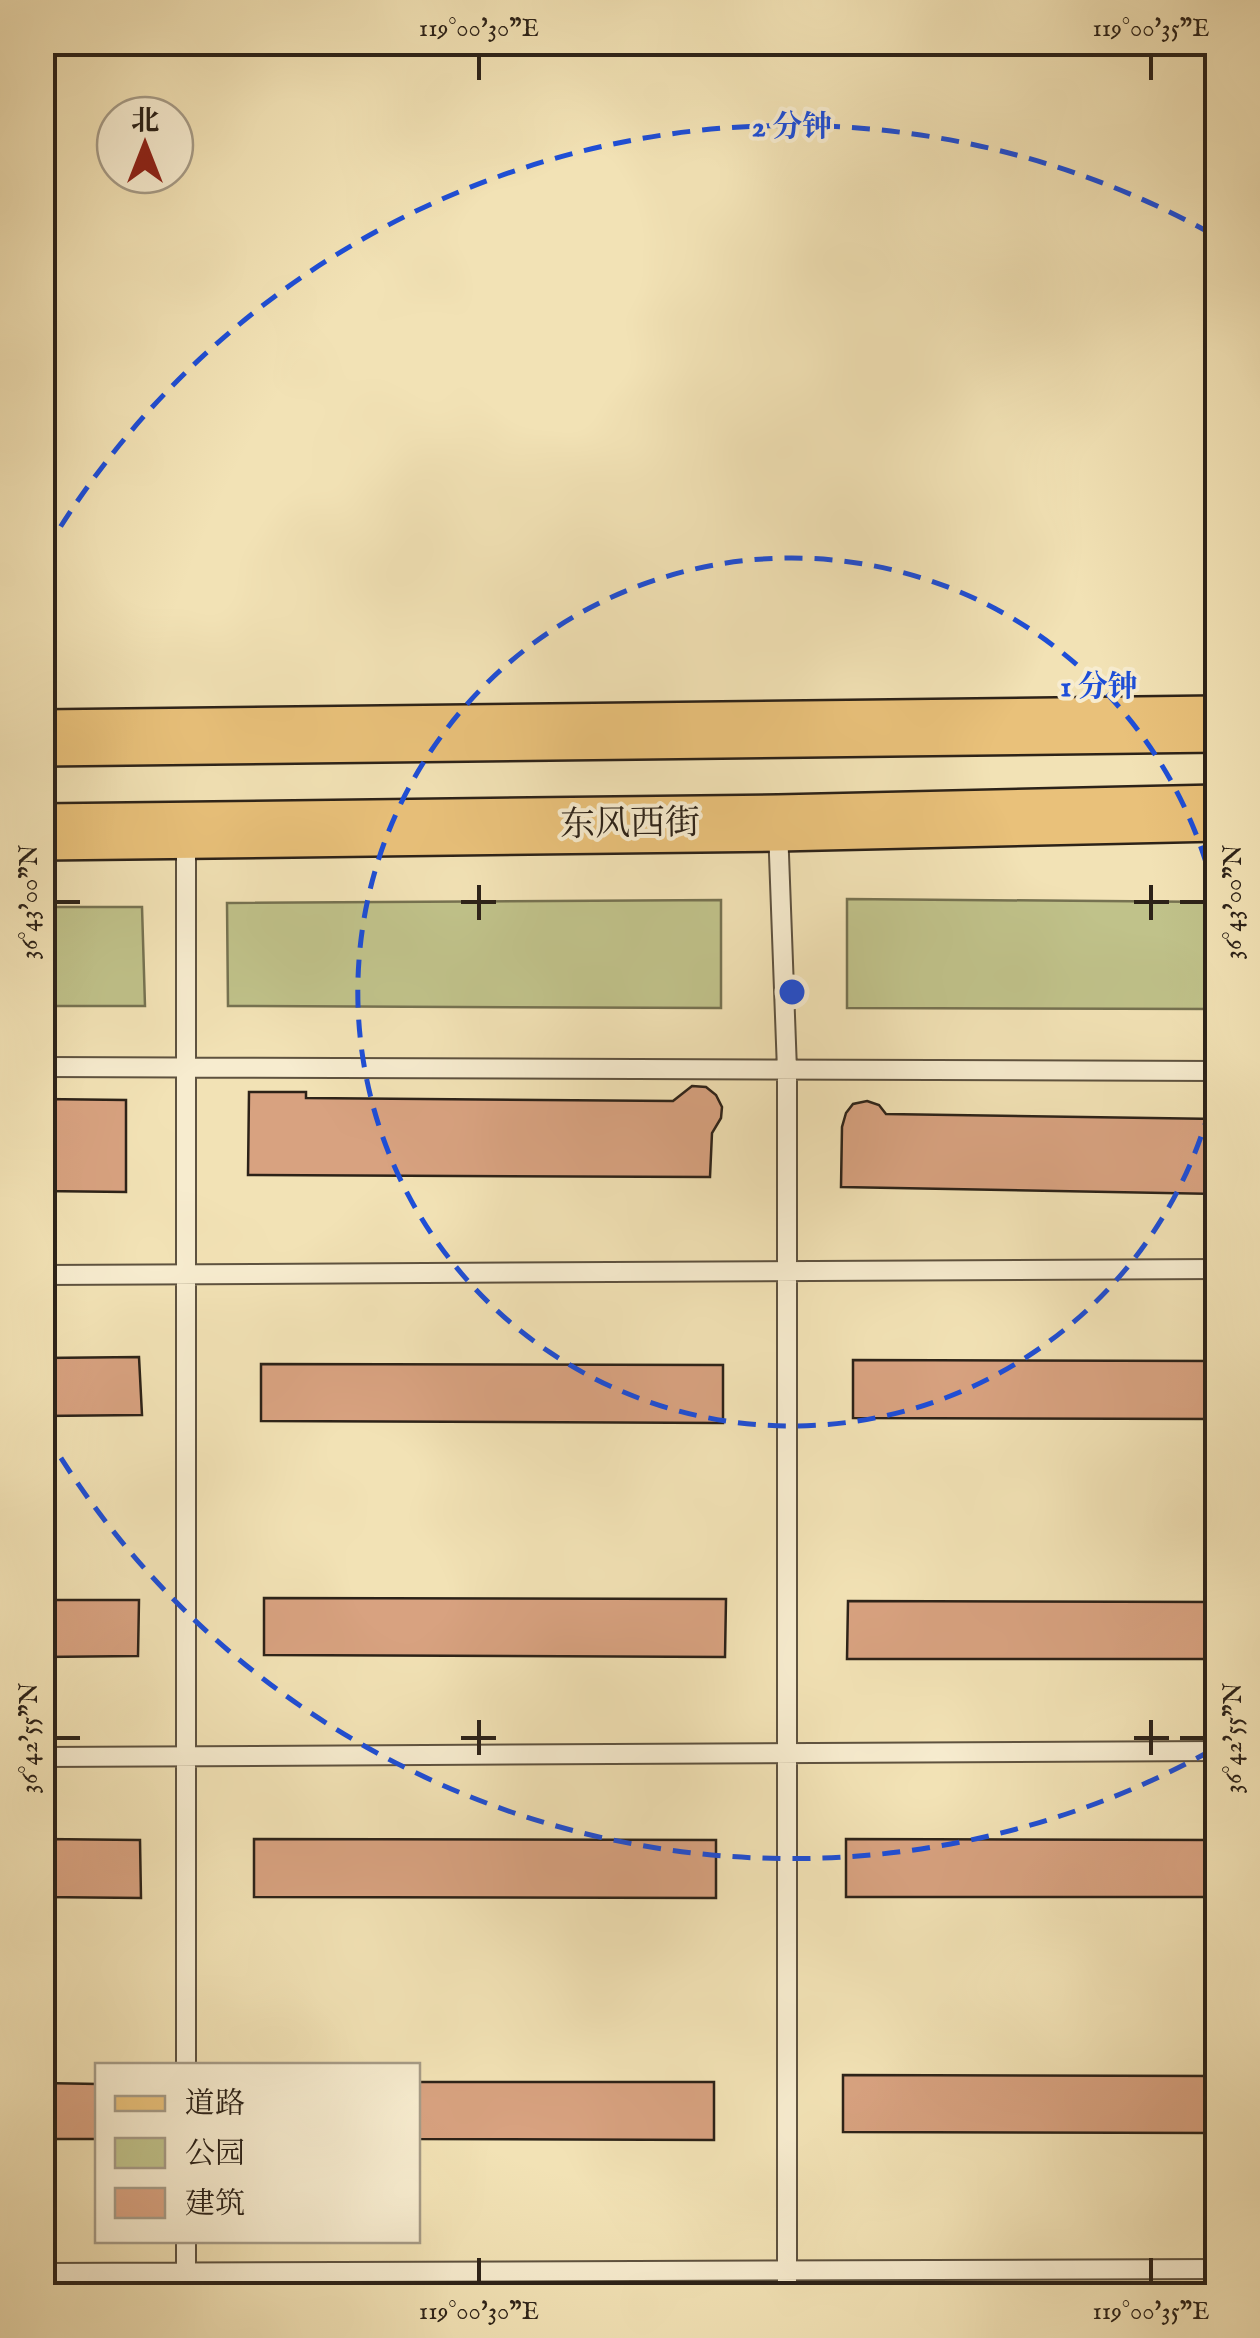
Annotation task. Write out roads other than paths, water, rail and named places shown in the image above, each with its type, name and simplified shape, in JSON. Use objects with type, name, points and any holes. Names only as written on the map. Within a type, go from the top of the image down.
[{"type":"main road","points":[[42,738],[1218,724]]},
{"type":"main road","name":"东风西街","points":[[42,832],[1218,814]]},
{"type":"lane","points":[[778,823],[787,1070],[787,2296]]},
{"type":"lane","points":[[186,831],[186,2063]]},
{"type":"lane","points":[[42,1067],[1218,1072]]},
{"type":"lane","points":[[42,1275],[1218,1269]]},
{"type":"lane","points":[[42,1757],[1218,1752]]},
{"type":"lane","points":[[186,2243],[186,2296]]},
{"type":"lane","points":[[42,2273],[1218,2269]]}]
